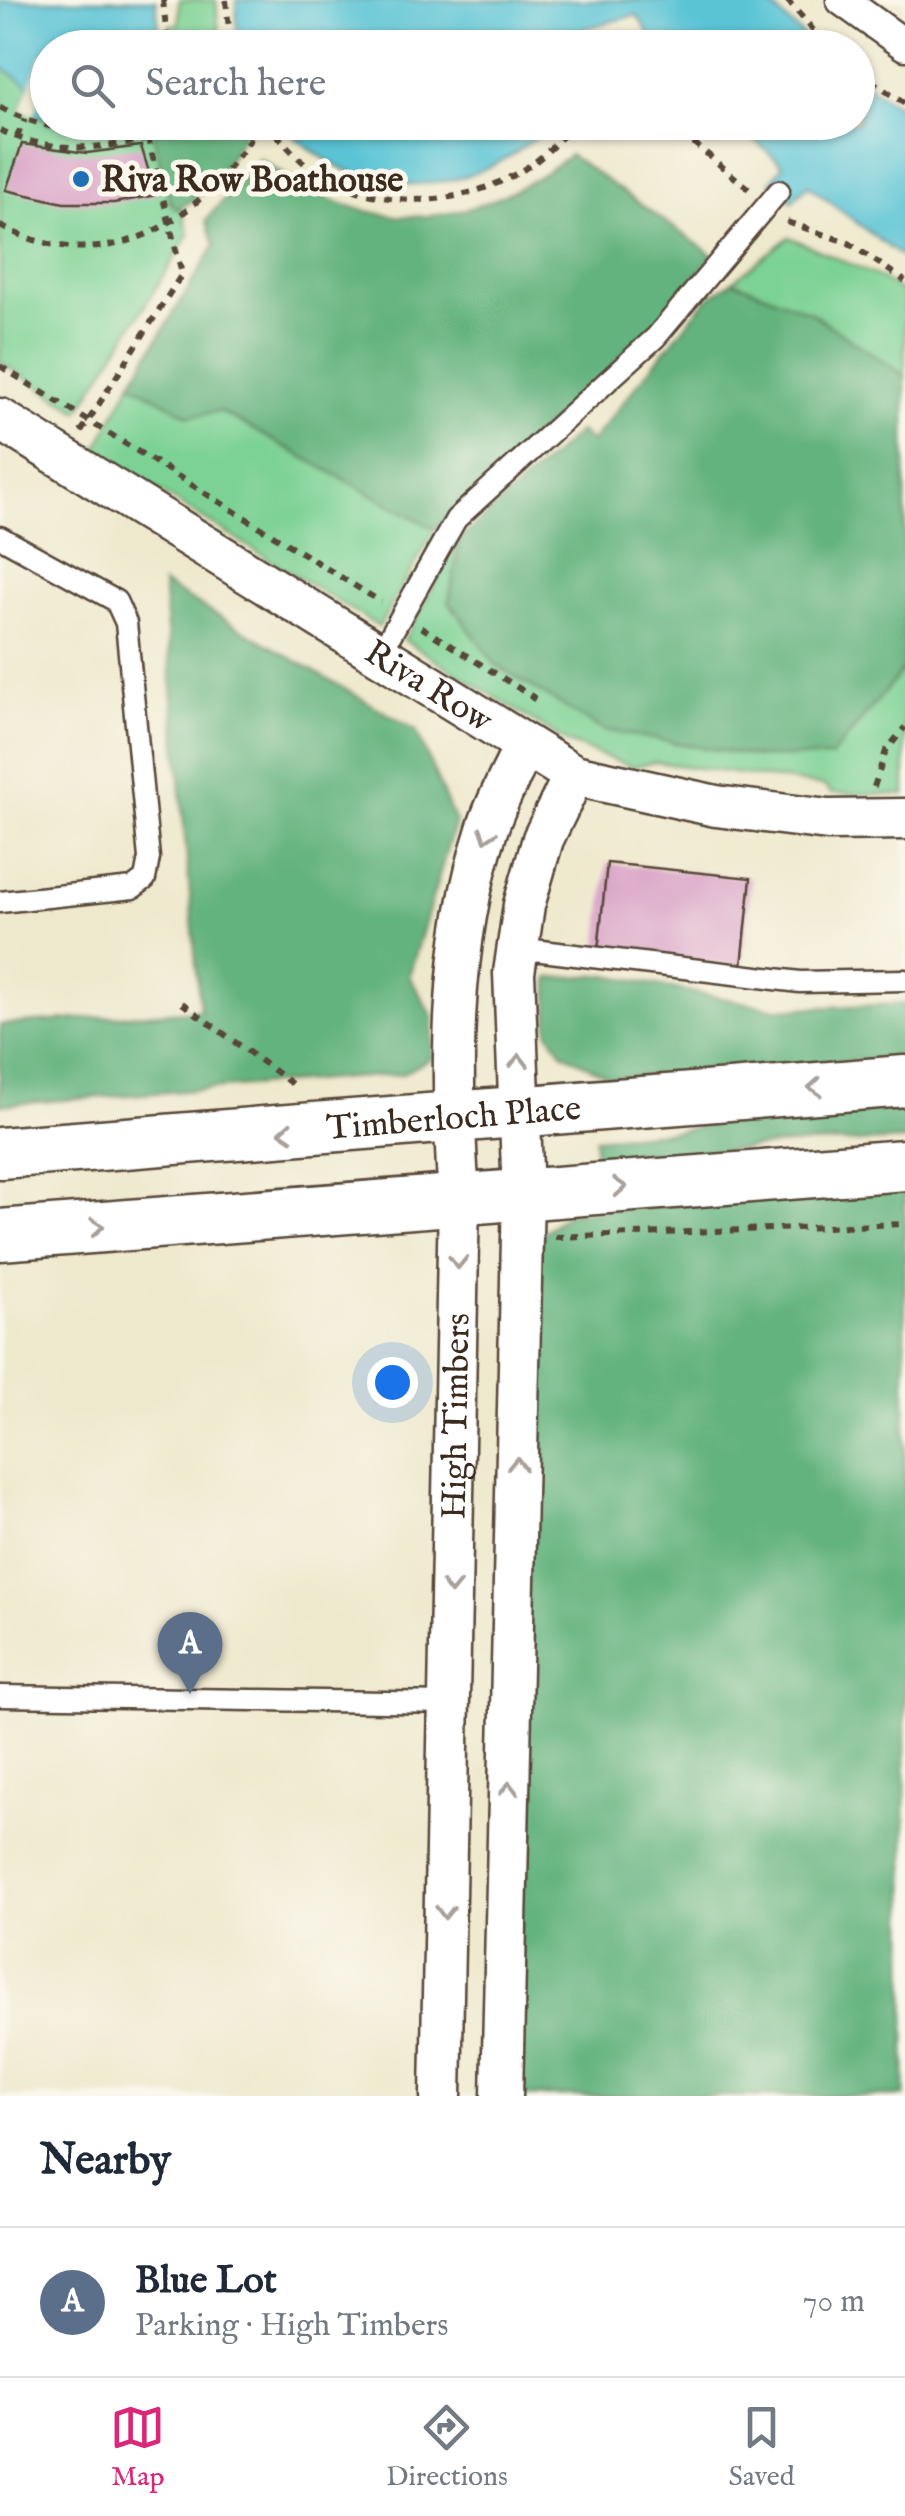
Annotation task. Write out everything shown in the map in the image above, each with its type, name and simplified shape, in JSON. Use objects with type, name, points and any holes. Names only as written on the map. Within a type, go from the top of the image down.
[{"type":"street","points":[[842,0],[905,46]]},
{"type":"street","name":"Riva Row","points":[[0,419],[574,775],[716,806],[828,820],[885,819]]},
{"type":"street","name":"High Timbers","points":[[441,2096],[460,1197],[453,1119],[458,982],[487,829],[516,740]]},
{"type":"street","name":"High Timbers","points":[[502,2096],[522,1194],[514,972],[524,904],[543,839],[574,775]]},
{"type":"street","name":"Timberloch Place","points":[[0,1153],[905,1081]]},
{"type":"street","points":[[0,1235],[905,1166]]},
{"type":"lane","points":[[381,652],[456,520],[656,337],[779,191]]},
{"type":"lane","points":[[0,537],[116,601],[126,622],[149,858],[144,879],[132,888],[0,902]]},
{"type":"lane","points":[[517,948],[800,982],[905,980]]},
{"type":"lane","points":[[0,1696],[449,1702]]},
{"type":"path","points":[[164,0],[166,30]]},
{"type":"path","points":[[226,0],[229,30]]},
{"type":"path","points":[[787,0],[813,30]]},
{"type":"path","points":[[875,84],[905,104]]},
{"type":"path","points":[[0,107],[30,120]]},
{"type":"path","points":[[18,137],[25,119]]},
{"type":"path","points":[[0,130],[30,139]]},
{"type":"path","points":[[34,140],[77,148],[140,140]]},
{"type":"path","points":[[64,459],[182,274],[148,140]]},
{"type":"path","points":[[0,226],[32,240],[79,249],[123,244],[170,222],[221,182],[251,140]]},
{"type":"path","points":[[281,140],[327,179],[390,200],[436,200],[486,189],[532,164],[557,140]]},
{"type":"path","points":[[0,366],[533,697],[516,740]]},
{"type":"path","points":[[885,819],[886,752],[905,727]]},
{"type":"path","points":[[592,1236],[905,1224]]},
{"type":"green space","points":[[179,0],[216,0],[219,30],[171,30],[170,25],[179,24]]},
{"type":"green space","points":[[0,66],[30,85],[30,140],[161,140],[189,235],[79,411],[0,362]]},
{"type":"green space","points":[[154,140],[240,140],[201,193],[177,209],[170,202]]},
{"type":"green space","points":[[570,155],[713,255],[650,331],[435,529],[220,411],[190,416],[131,383],[215,245],[206,220],[260,159],[300,185],[339,203],[378,214],[416,217],[454,212],[492,200]]},
{"type":"green space","points":[[789,237],[879,277],[905,294],[905,376],[810,312],[733,281]]},
{"type":"green space","points":[[733,281],[810,312],[905,376],[905,667],[831,757],[758,757],[603,730],[496,665],[449,602],[460,539],[579,432],[591,442],[706,300]]},
{"type":"green space","points":[[131,383],[190,416],[219,411],[435,529],[379,627],[95,452]]},
{"type":"green space","points":[[460,539],[449,602],[496,665],[603,730],[758,757],[831,757],[905,667],[905,795],[832,793],[824,786],[655,762],[632,767],[568,743],[404,640]]},
{"type":"green space","points":[[163,584],[416,730],[455,822],[409,976],[433,1017],[432,1058],[402,1074],[0,1105],[0,1025],[200,1010]]},
{"type":"green space","points":[[607,975],[776,1009],[905,1004],[905,1057],[611,1078],[562,1052],[548,1031],[549,978]]},
{"type":"green space","points":[[905,1100],[905,1140],[779,1145],[594,1164],[595,1138],[678,1131],[768,1113]]},
{"type":"green space","points":[[905,1183],[905,2096],[514,2096],[533,1250],[545,1231],[568,1213]]},
{"type":"water","points":[[0,0],[156,0],[159,30],[30,30],[30,86],[0,66]]},
{"type":"water","points":[[236,0],[765,0],[797,30],[646,30],[637,15],[582,30],[237,30]]},
{"type":"water","points":[[30,86],[30,113],[20,110]]},
{"type":"water","points":[[875,91],[905,110],[905,260],[808,185],[792,201],[770,183],[783,165],[754,140],[875,140]]},
{"type":"water","points":[[300,140],[531,140],[486,168],[451,180],[416,184],[381,181],[346,170]]},
{"type":"pier","points":[[30,85],[30,114],[20,110]]},
{"type":"building","name":"Riva Row Boathouse","points":[[22,144],[87,153],[141,146],[156,195],[114,203],[64,203],[6,190]]},
{"type":"building","points":[[607,863],[751,878],[742,966],[598,951]]},
{"type":"place","name":"Riva Row Boathouse","points":[[81,179]]},
{"type":"place","name":"Blue Lot","points":[[190,1694]]}]
